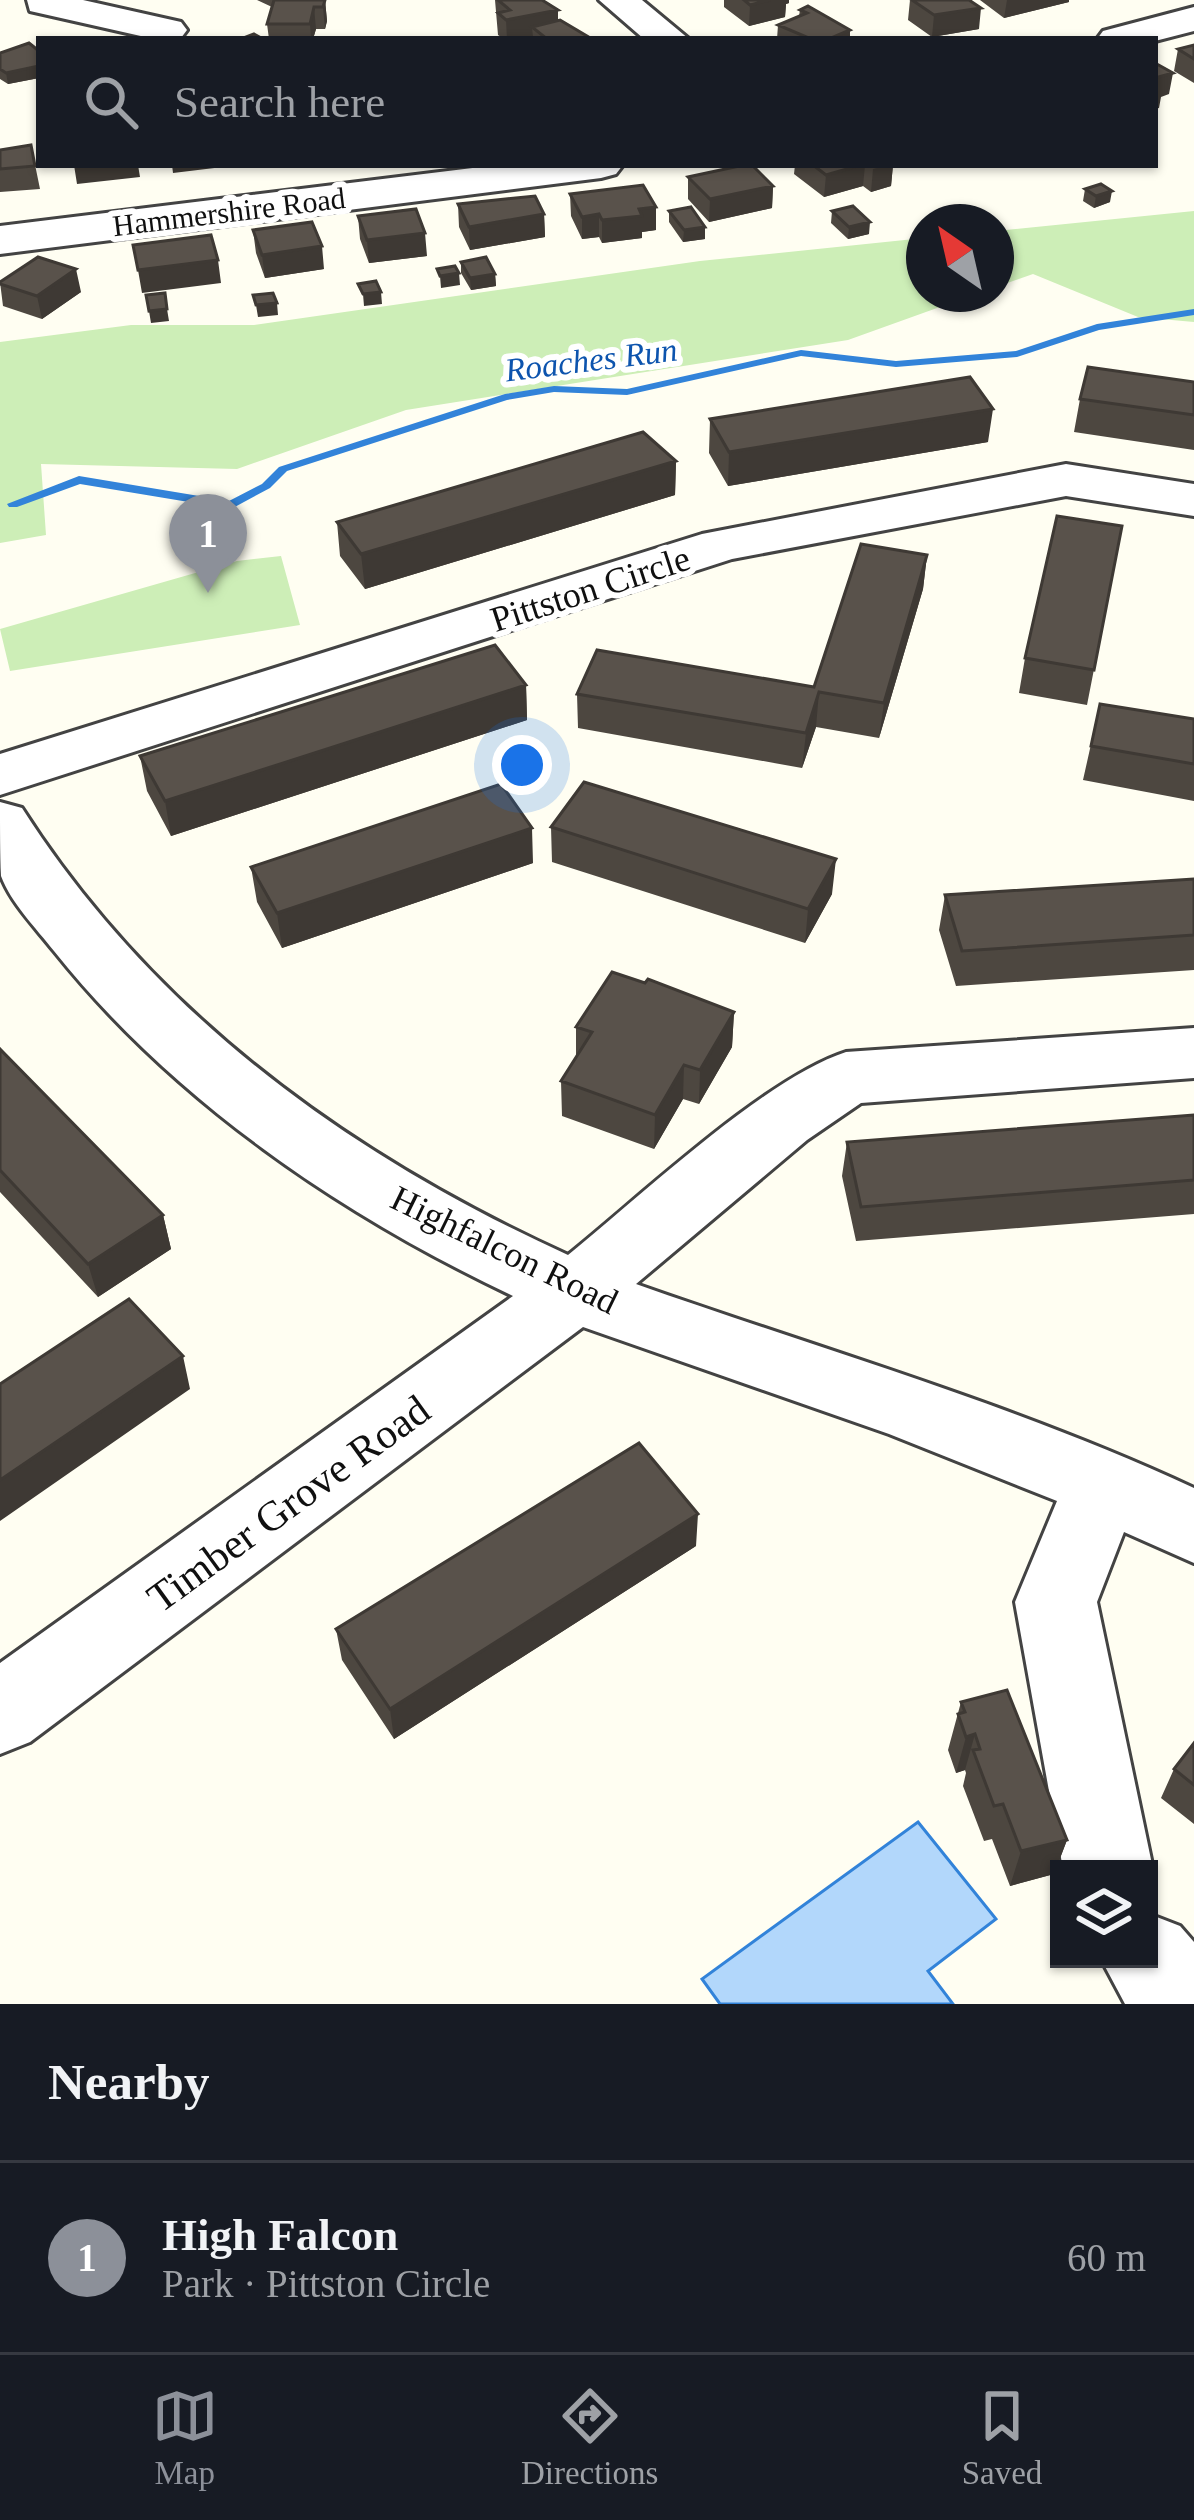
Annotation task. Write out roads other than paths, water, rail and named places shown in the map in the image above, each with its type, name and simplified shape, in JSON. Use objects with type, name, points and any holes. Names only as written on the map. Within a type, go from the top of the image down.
[{"type":"street","points":[[618,0],[665,36]]},
{"type":"street","points":[[35,7],[167,30]]},
{"type":"street","points":[[1129,36],[1194,19]]},
{"type":"street","name":"Hammershire Road","points":[[0,240],[578,168]]},
{"type":"street","name":"Pittston Circle","points":[[0,775],[721,545],[1066,480],[1194,500]]},
{"type":"street","name":"Highfalcon Road","points":[[0,823],[21,863],[76,935],[152,1015],[235,1087],[324,1152],[438,1222],[575,1292],[1104,1482],[1194,1527]]},
{"type":"street","points":[[575,1292],[783,1121],[846,1078],[1194,1053]]},
{"type":"street","name":"Timber Grove Road","points":[[0,1713],[575,1292]]},
{"type":"street","points":[[1104,1482],[1056,1602],[1106,1860]]},
{"type":"street","points":[[1155,1968],[1188,2004]]},
{"type":"water","points":[[918,1822],[996,1919],[928,1971],[953,2004],[720,2004],[702,1979]]},
{"type":"waterway","name":"Roaches Run","points":[[13,504],[79,480],[231,505],[266,486],[283,469],[505,397],[554,389],[627,392],[801,353],[896,364],[1017,354],[1097,327],[1194,312]]},
{"type":"place","name":"High Falcon","points":[[208,593]]}]
